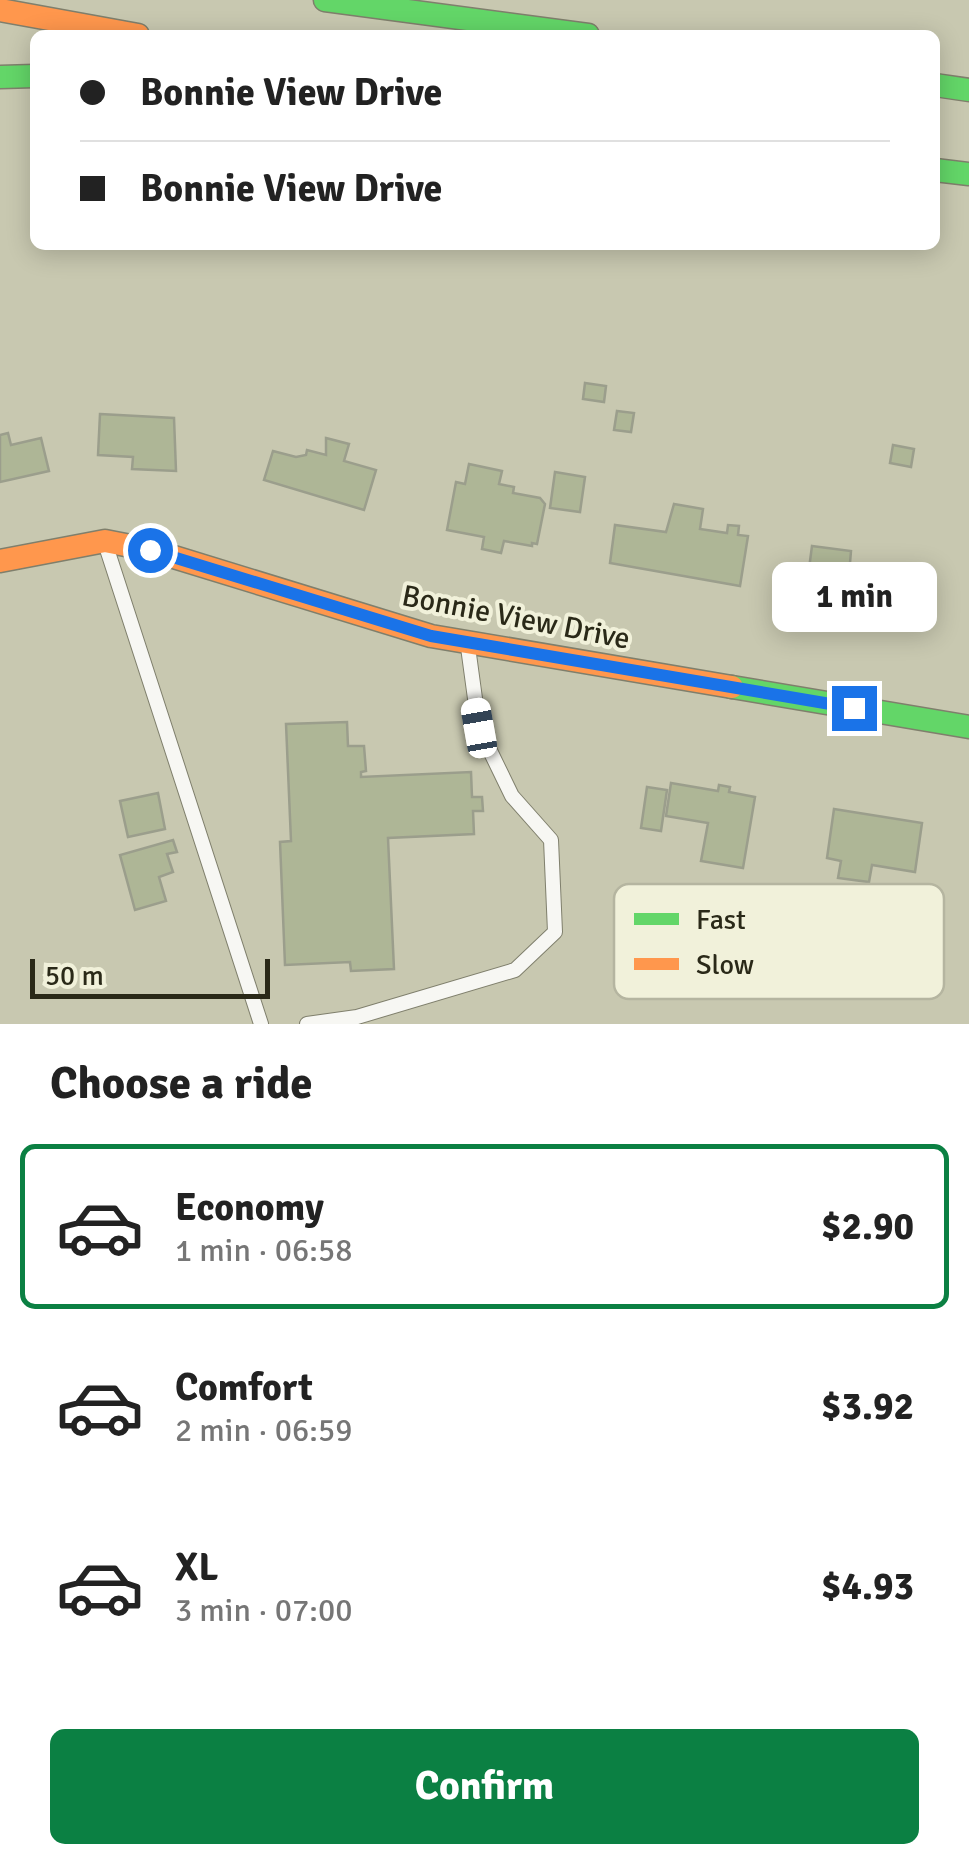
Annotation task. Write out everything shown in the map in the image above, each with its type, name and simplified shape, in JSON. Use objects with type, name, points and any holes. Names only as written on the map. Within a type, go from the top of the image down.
[{"type":"main road","points":[[325,0],[552,30]]},
{"type":"main road","points":[[524,3],[543,6],[582,30]]},
{"type":"main road","points":[[0,10],[110,30]]},
{"type":"main road","points":[[0,77],[30,76]]},
{"type":"main road","points":[[940,87],[969,90]]},
{"type":"main road","points":[[940,171],[969,174]]},
{"type":"main road","name":"Bonnie View Drive","points":[[0,560],[105,540],[150,550],[431,636],[969,727]]},
{"type":"lane","points":[[105,540],[261,1024]]},
{"type":"lane","points":[[307,1024],[357,1017],[515,970],[555,932],[551,840],[512,796],[479,728],[468,643]]},
{"type":"building","points":[[585,383],[606,386],[604,402],[583,399]]},
{"type":"building","points":[[617,411],[634,413],[631,432],[614,430]]},
{"type":"building","points":[[100,414],[174,418],[176,471],[132,469],[133,457],[98,455]]},
{"type":"building","points":[[8,433],[11,445],[41,438],[49,471],[0,482],[0,435]]},
{"type":"building","points":[[326,438],[349,444],[344,461],[376,470],[364,510],[264,480],[273,451],[296,457],[306,455],[307,450],[326,455]]},
{"type":"building","points":[[893,445],[914,449],[911,467],[890,463]]},
{"type":"building","points":[[469,464],[502,471],[499,484],[514,487],[513,493],[540,498],[545,504],[537,544],[504,541],[501,553],[482,549],[484,537],[447,530],[456,482],[465,484]]},
{"type":"building","points":[[555,472],[585,477],[580,512],[550,508]]},
{"type":"building","points":[[674,504],[703,509],[700,529],[727,533],[728,525],[739,526],[738,535],[748,536],[740,586],[610,563],[615,525],[666,532]]},
{"type":"building","points":[[812,546],[851,551],[850,563],[921,572],[916,614],[805,599]]},
{"type":"building","points":[[347,722],[348,746],[364,746],[366,771],[361,772],[361,777],[471,772],[472,797],[482,797],[483,811],[473,811],[474,834],[388,838],[394,969],[351,971],[350,962],[285,965],[280,842],[291,841],[286,724]]},
{"type":"building","points":[[671,783],[718,791],[719,785],[730,787],[729,792],[755,797],[743,868],[701,861],[708,823],[666,816]]},
{"type":"building","points":[[647,787],[667,790],[661,831],[641,828]]},
{"type":"building","points":[[158,793],[165,829],[128,837],[120,801]]},
{"type":"building","points":[[834,809],[922,823],[915,872],[872,865],[869,882],[838,878],[841,861],[827,858]]},
{"type":"building","points":[[173,840],[177,852],[167,854],[173,872],[159,877],[166,901],[135,910],[120,855]]},
{"type":"traffic: fast","points":[[325,0],[550,30]]},
{"type":"traffic: fast","points":[[0,77],[30,76]]},
{"type":"traffic: fast","points":[[940,86],[969,90]]},
{"type":"traffic: fast","points":[[940,171],[969,174]]},
{"type":"traffic: fast","points":[[732,687],[969,727]]},
{"type":"traffic: slow","points":[[0,10],[110,30]]},
{"type":"traffic: slow","points":[[0,561],[105,541],[151,550],[431,636],[732,687]]},
{"type":"route","points":[[150,550],[431,636],[854,708]]}]
